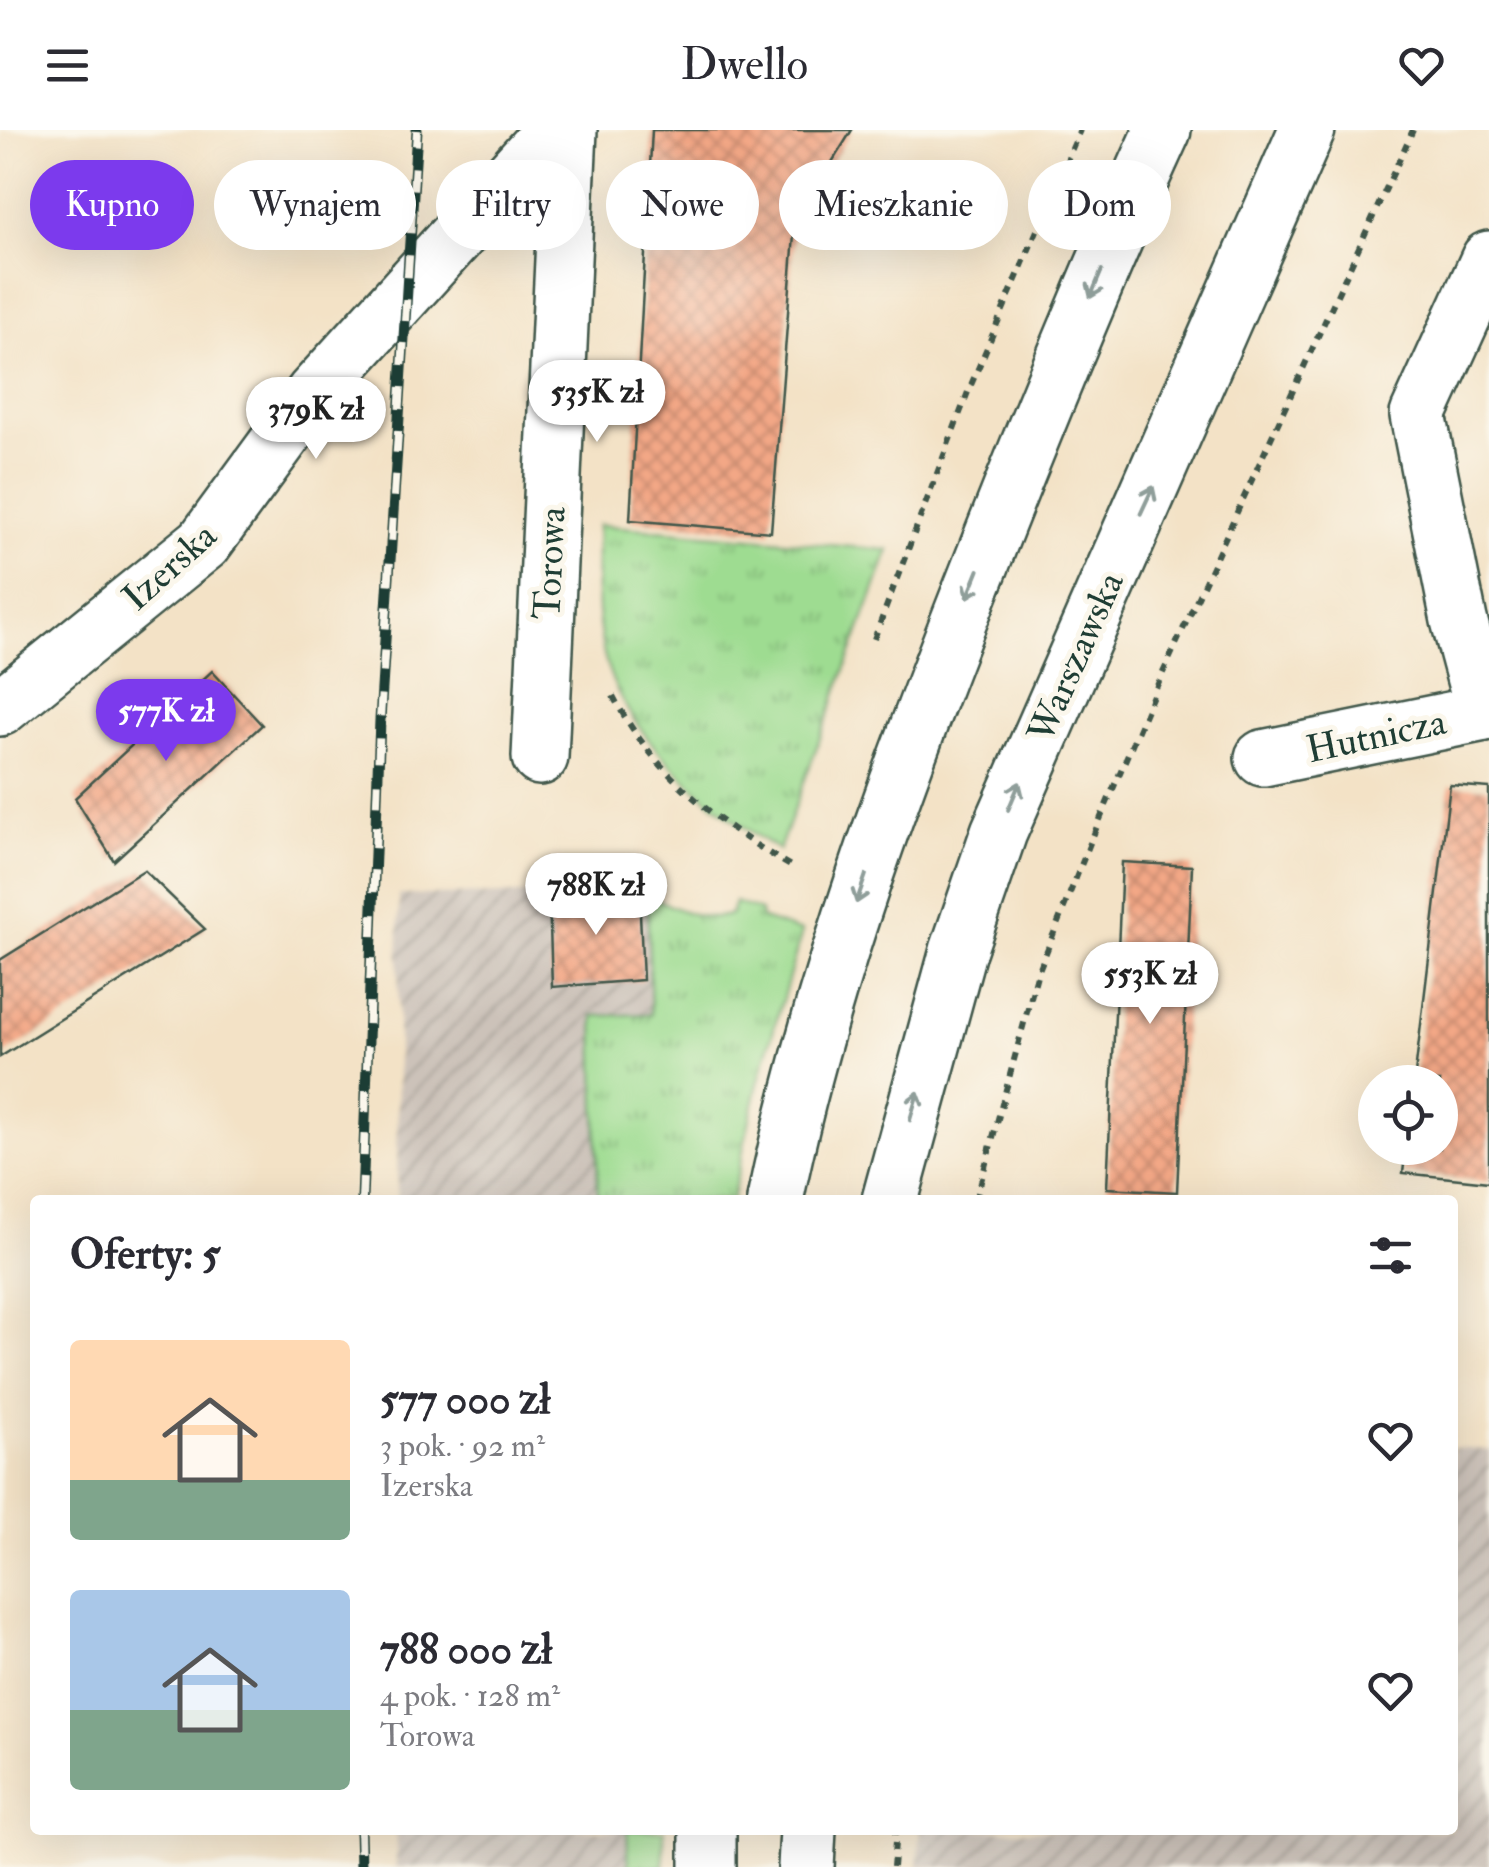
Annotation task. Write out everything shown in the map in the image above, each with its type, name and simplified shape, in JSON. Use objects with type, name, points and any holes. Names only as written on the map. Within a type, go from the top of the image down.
[{"type":"main road","name":"Izerska","points":[[0,708],[204,544],[314,394],[553,130]]},
{"type":"main road","name":"Torowa","points":[[540,757],[568,130]]},
{"type":"main road","points":[[776,1195],[850,920],[936,677],[1041,412],[1163,130]]},
{"type":"main road","name":"Warszawska","points":[[891,1195],[958,951],[999,832],[1307,130]]},
{"type":"main road","points":[[1486,713],[1459,620],[1418,415],[1489,259]]},
{"type":"main road","name":"Hutnicza","points":[[1263,758],[1486,713]]},
{"type":"main road","points":[[708,1835],[708,1867]]},
{"type":"main road","points":[[806,1867],[808,1835]]},
{"type":"path","points":[[977,1195],[1036,974],[1164,671],[1413,130]]},
{"type":"path","points":[[611,692],[631,730],[665,772],[717,820],[794,868]]},
{"type":"path","points":[[892,1867],[895,1835]]},
{"type":"shaded area","points":[[647,893],[651,1014],[594,1016],[598,1195],[397,1195],[399,895]]},
{"type":"shaded area","points":[[1458,1448],[1489,1450],[1489,1867],[918,1867],[921,1835],[1458,1835]]},
{"type":"shaded area","points":[[396,1835],[627,1835],[629,1867],[396,1867]]},
{"type":"green space","points":[[598,525],[889,550],[779,850],[699,792],[650,741],[630,713],[614,684],[601,638]]},
{"type":"green space","points":[[647,893],[677,908],[710,917],[731,914],[735,902],[761,911],[760,918],[802,932],[757,1087],[733,1195],[598,1195],[594,1016],[651,1014]]},
{"type":"green space","points":[[627,1835],[664,1835],[664,1867],[629,1867]]},
{"type":"building","points":[[652,130],[852,130],[833,160],[779,160],[779,250],[793,250],[771,532],[630,520],[645,250],[759,250],[759,160],[650,160]]},
{"type":"building","points":[[212,671],[262,725],[114,861],[75,798]]},
{"type":"building","points":[[1450,785],[1489,788],[1489,1182],[1403,1173],[1404,1165],[1458,1165],[1458,1065],[1416,1065]]},
{"type":"building","points":[[1122,862],[1192,866],[1177,1192],[1107,1188]]},
{"type":"building","points":[[144,870],[205,929],[0,1057],[0,960]]},
{"type":"building","points":[[639,891],[643,980],[552,987],[549,895]]},
{"type":"railway","points":[[362,1195],[380,720],[417,130]]},
{"type":"railway","points":[[360,1835],[361,1867]]}]
